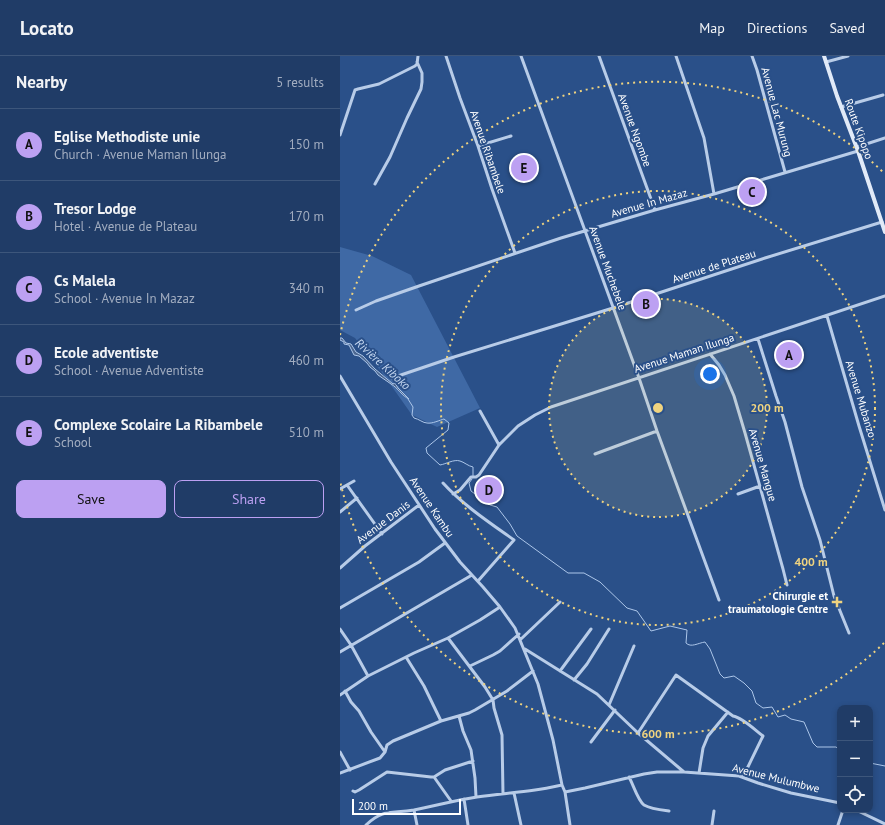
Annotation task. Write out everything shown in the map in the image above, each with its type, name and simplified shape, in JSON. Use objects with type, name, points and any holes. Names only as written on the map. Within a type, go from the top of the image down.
[{"type":"main road","name":"Route Kipopo","points":[[824,56],[841,106],[858,149],[885,232]]},
{"type":"street","points":[[340,135],[355,90],[381,83],[414,66],[417,62],[418,56]]},
{"type":"street","name":"Avenue Ribambele","points":[[446,56],[515,253]]},
{"type":"street","name":"Avenue Muchebele","points":[[521,56],[719,600]]},
{"type":"street","name":"Avenue Ngombe","points":[[599,56],[655,210]]},
{"type":"street","points":[[676,56],[704,138],[714,194]]},
{"type":"street","name":"Avenue Lac Murung","points":[[752,56],[785,172]]},
{"type":"street","points":[[826,62],[848,56]]},
{"type":"street","points":[[375,184],[390,157],[421,89],[422,73],[417,62]]},
{"type":"street","points":[[841,106],[883,95]]},
{"type":"street","points":[[478,146],[511,136]]},
{"type":"street","name":"Avenue In Mazaz","points":[[356,310],[376,301],[584,230],[714,194],[858,149],[885,138]]},
{"type":"street","name":"Avenue de Plateau","points":[[392,378],[454,357],[882,222]]},
{"type":"street","name":"Avenue Maman Ilunga","points":[[453,494],[460,490],[468,480],[478,475],[499,445],[522,423],[551,407],[885,296]]},
{"type":"street","name":"Avenue Mubanzo","points":[[827,316],[858,426],[869,456],[885,510]]},
{"type":"street","points":[[758,339],[785,422],[802,487],[820,540],[834,596],[849,633]]},
{"type":"street","name":"Avenue Mangue","points":[[710,354],[731,387],[787,585]]},
{"type":"street","name":"Avenue Kambu","points":[[340,376],[391,462],[445,544],[500,607],[519,634],[538,684],[547,716],[570,825]]},
{"type":"street","points":[[480,411],[499,445]]},
{"type":"street","points":[[596,454],[657,431]]},
{"type":"street","points":[[340,489],[354,481]]},
{"type":"street","points":[[443,483],[453,494],[479,515],[514,540],[478,581]]},
{"type":"street","points":[[347,485],[382,534]]},
{"type":"street","points":[[738,494],[760,486]]},
{"type":"street","points":[[340,512],[357,498]]},
{"type":"street","name":"Avenue Danis","points":[[340,568],[365,546],[419,505]]},
{"type":"street","points":[[340,608],[419,562],[445,544]]},
{"type":"street","points":[[340,652],[472,575]]},
{"type":"street","points":[[521,639],[560,602]]},
{"type":"street","points":[[340,695],[368,676],[448,638],[500,607]]},
{"type":"street","points":[[340,629],[351,645],[368,676]]},
{"type":"street","points":[[560,671],[591,629]]},
{"type":"street","points":[[574,680],[587,664],[609,630]]},
{"type":"street","points":[[470,666],[500,651],[519,634]]},
{"type":"street","points":[[448,638],[470,666],[493,700],[502,735],[503,794]]},
{"type":"street","points":[[609,705],[634,646]]},
{"type":"street","points":[[524,648],[597,694],[638,733],[684,772]]},
{"type":"street","points":[[530,664],[536,656]]},
{"type":"street","points":[[406,657],[424,686],[441,721]]},
{"type":"street","points":[[340,773],[382,756],[387,745],[391,742],[441,721],[475,710],[508,691],[533,670]]},
{"type":"street","points":[[638,733],[676,675],[763,736],[743,777]]},
{"type":"street","points":[[345,691],[385,752]]},
{"type":"street","points":[[591,742],[615,710]]},
{"type":"street","points":[[699,773],[703,748],[708,736],[728,712]]},
{"type":"street","points":[[459,716],[463,731],[471,750],[476,797]]},
{"type":"street","points":[[340,752],[350,770]]},
{"type":"street","points":[[353,791],[355,792],[359,790],[387,772],[434,777],[445,770],[473,761]]},
{"type":"street","name":"Avenue Mulumbwe","points":[[564,792],[644,774],[657,772],[684,772],[743,777],[791,793],[837,802]]},
{"type":"street","points":[[434,777],[451,801]]},
{"type":"street","points":[[629,777],[643,805],[669,811]]},
{"type":"street","points":[[367,825],[371,820],[380,814],[414,810],[451,801],[476,797],[538,790],[562,785]]},
{"type":"street","points":[[514,793],[521,825]]},
{"type":"street","points":[[464,799],[468,825]]},
{"type":"street","points":[[414,810],[417,825]]},
{"type":"street","points":[[712,825],[714,811]]},
{"type":"street","points":[[838,825],[841,813]]},
{"type":"street","points":[[862,813],[885,824]]},
{"type":"shaded area","points":[[340,247],[372,256],[411,275],[480,408],[437,427],[412,415],[355,338],[340,330]]},
{"type":"shaded area","points":[[340,338],[342,338],[346,343],[351,344],[356,352],[363,356],[375,369],[393,384],[395,383],[409,399],[378,375],[359,356],[354,355],[349,345],[344,344]]},
{"type":"waterway","name":"Rivière Kiboko","points":[[408,399],[413,407],[412,415],[414,418],[429,423],[444,419],[449,423],[448,430],[426,448],[427,453],[440,465],[458,461],[473,467],[473,476]]},
{"type":"waterway","name":"Rivière Kiboko","points":[[472,479],[469,483],[471,491],[490,505],[497,507],[517,536],[568,573],[584,573],[600,582],[627,608],[637,611],[651,631],[670,626],[687,630],[686,643],[692,645],[705,642],[710,649],[720,674],[724,678],[734,676],[744,683],[752,691],[756,703],[763,708],[772,707],[778,717],[785,715],[791,719],[804,722],[813,743],[817,747],[837,748]]},
{"type":"waterway","name":"Rivière Kiboko","points":[[873,764],[885,766]]},
{"type":"place","name":"Complexe Scolaire La Ribambele","points":[[524,168]]},
{"type":"place","name":"Cs Malela","points":[[752,192]]},
{"type":"place","name":"Tresor Lodge","points":[[646,304]]},
{"type":"place","name":"Eglise Methodiste unie","points":[[789,355]]},
{"type":"place","name":"Ecole adventiste","points":[[489,490]]},
{"type":"place","name":"Chirurgie et traumatologie Centre","points":[[837,602]]}]
